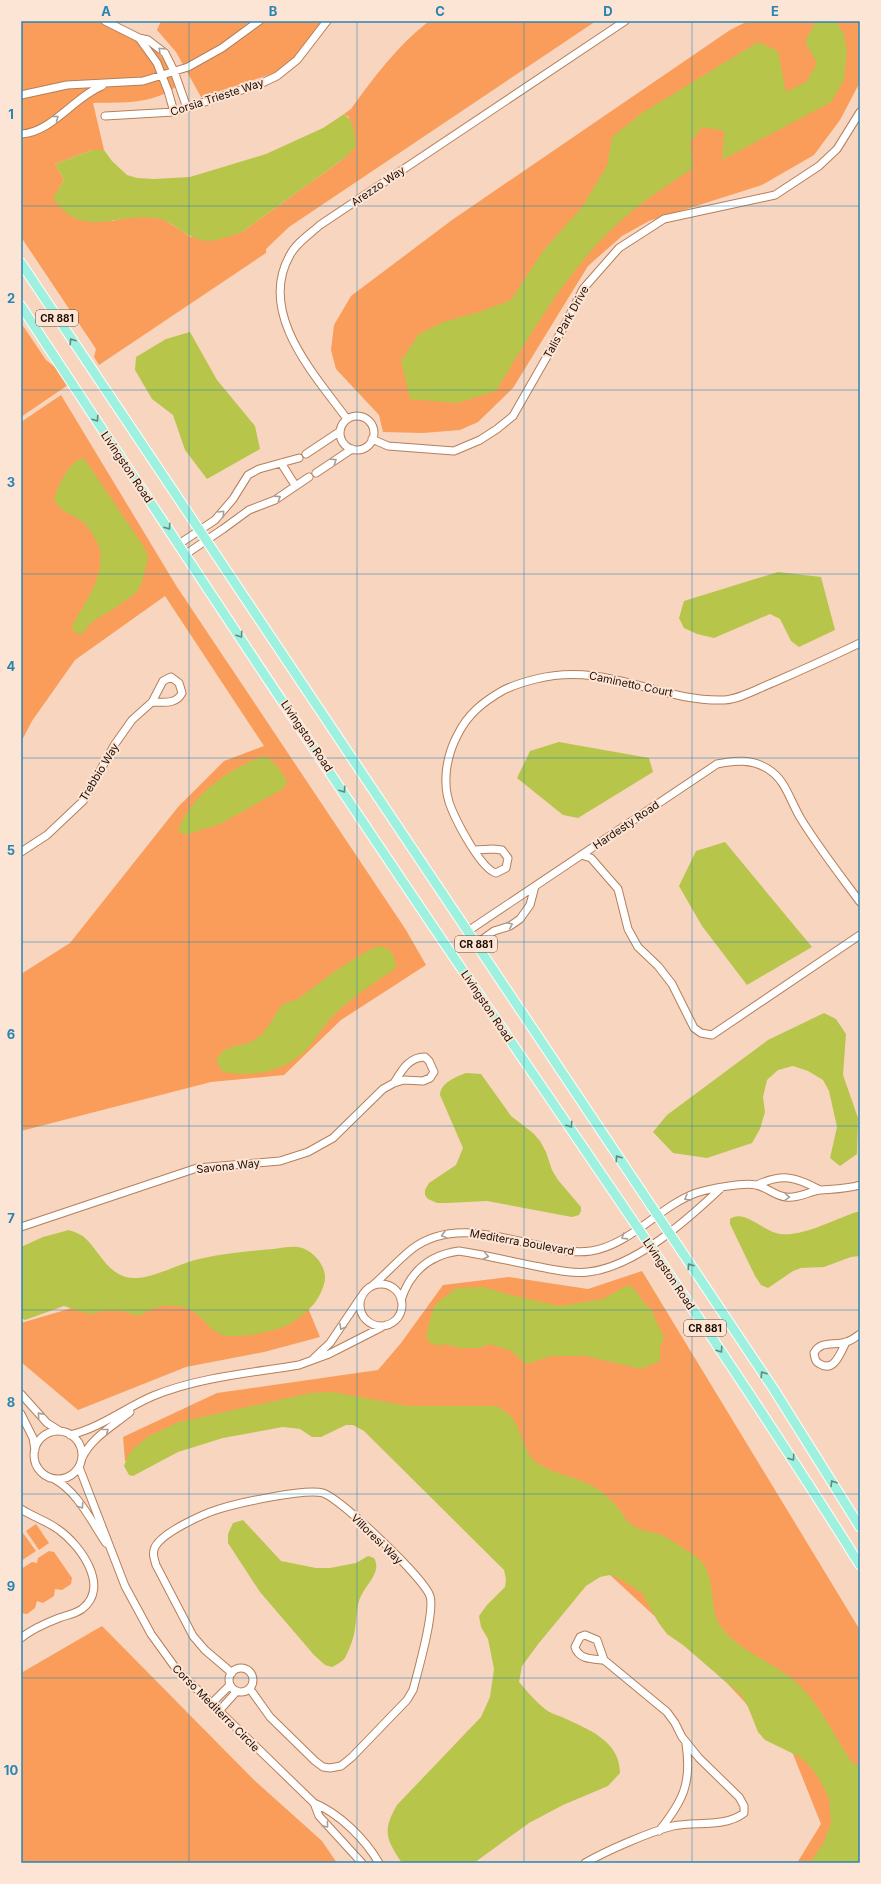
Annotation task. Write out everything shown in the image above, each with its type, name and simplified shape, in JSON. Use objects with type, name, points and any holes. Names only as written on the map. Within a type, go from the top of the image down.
[{"type":"main road","name":"Livingston Road","points":[[21,263],[793,1418],[860,1527]]},
{"type":"main road","name":"Livingston Road","points":[[21,306],[500,1024],[798,1467],[860,1565]]},
{"type":"street","points":[[105,21],[159,46],[165,53],[174,71],[187,108]]},
{"type":"street","points":[[21,95],[67,85],[143,81],[200,62],[259,21]]},
{"type":"street","name":"Corsia Trieste Way","points":[[105,116],[174,112],[260,84],[277,76],[297,60],[327,21]]},
{"type":"street","name":"Arezzo Way","points":[[347,418],[316,376],[294,342],[284,320],[279,297],[281,278],[290,254],[320,225],[625,21]]},
{"type":"street","points":[[139,38],[154,57],[174,112]]},
{"type":"street","points":[[21,134],[35,132],[60,115],[83,96],[110,83]]},
{"type":"street","name":"Talis Park Drive","points":[[372,439],[388,446],[454,451],[480,440],[497,429],[513,416],[561,332],[583,289],[596,272],[619,248],[664,219],[775,195],[819,166],[837,149],[854,125],[860,112]]},
{"type":"street","points":[[358,416],[367,420],[373,429],[372,439],[366,447],[362,449],[352,449],[343,443],[340,427],[347,418],[358,416]]},
{"type":"street","points":[[179,544],[215,520],[227,508],[248,475],[258,469],[302,456],[340,432]]},
{"type":"street","points":[[186,554],[249,510],[276,500],[352,449]]},
{"type":"street","points":[[281,463],[295,486]]},
{"type":"street","name":"Caminetto Court","points":[[475,850],[502,850],[508,858],[506,868],[502,871],[492,872],[488,870],[475,850],[459,825],[450,806],[447,791],[446,768],[452,745],[464,721],[483,702],[513,685],[552,675],[575,673],[603,676],[694,697],[724,700],[746,694],[823,661],[860,643]]},
{"type":"street","name":"Trebbio Way","points":[[21,852],[47,835],[83,801],[115,744],[132,720],[152,702]]},
{"type":"street","name":"Hardesty Road","points":[[468,931],[717,764],[735,760],[755,762],[768,769],[782,781],[801,818],[860,902]]},
{"type":"street","points":[[581,855],[591,858],[618,889],[628,929],[638,947],[658,966],[672,984],[694,1028],[701,1033],[712,1035],[860,935]]},
{"type":"street","points":[[476,944],[494,931],[510,926],[520,919],[530,905],[535,886]]},
{"type":"street","name":"Savona Way","points":[[21,1226],[198,1168],[280,1160],[308,1152],[333,1138],[384,1089],[394,1082],[411,1060],[418,1057],[425,1057],[433,1067],[434,1072],[430,1078],[424,1080],[404,1080],[394,1082]]},
{"type":"street","points":[[757,1185],[779,1178],[793,1178],[820,1190]]},
{"type":"street","name":"Mediterra Boulevard","points":[[372,1286],[412,1249],[430,1239],[452,1233],[465,1232],[484,1234],[561,1251],[592,1251],[609,1246],[696,1193],[746,1184],[757,1185]]},
{"type":"street","points":[[757,1185],[778,1196],[788,1198],[802,1197],[820,1190],[852,1188],[860,1185]]},
{"type":"street","name":"Mediterra Boulevard","points":[[401,1300],[409,1281],[414,1274],[428,1262],[446,1253],[459,1251],[557,1270],[588,1272],[616,1265],[650,1246],[668,1233],[720,1188]]},
{"type":"street","points":[[21,1394],[47,1423],[70,1435],[91,1428],[153,1397],[187,1384],[307,1362],[329,1354],[397,1319],[402,1307],[399,1295],[390,1286],[372,1286],[363,1294],[330,1344],[307,1362]]},
{"type":"street","points":[[363,1294],[360,1307],[362,1314],[372,1324],[386,1325]]},
{"type":"street","points":[[846,1342],[832,1365],[821,1365],[816,1360],[814,1353],[824,1344],[846,1342],[860,1334]]},
{"type":"street","points":[[54,1479],[68,1477],[80,1464],[87,1448],[93,1441],[139,1404]]},
{"type":"street","name":"Corso Mediterra Circle","points":[[21,1414],[33,1438],[36,1465],[46,1476],[64,1484],[74,1496],[114,1556]]},
{"type":"street","points":[[35,1450],[42,1438],[55,1432],[62,1432]]},
{"type":"street","name":"Corso Mediterra Circle","points":[[70,1435],[80,1446],[80,1464],[125,1586],[150,1634],[177,1670],[211,1704],[314,1803],[336,1815],[366,1845],[380,1863]]},
{"type":"street","name":"Villoresi Way","points":[[232,1673],[205,1650],[193,1636],[156,1565],[153,1556],[159,1541],[167,1534],[218,1510],[242,1503],[283,1496],[311,1492],[323,1493],[340,1503],[390,1551],[422,1583],[430,1596],[431,1611],[413,1690],[407,1700],[352,1757],[341,1766],[330,1768],[323,1767],[315,1762],[278,1726],[250,1689]]},
{"type":"street","points":[[21,1509],[43,1520],[69,1538],[87,1564],[94,1583],[93,1593],[82,1609],[38,1628],[21,1638]]},
{"type":"street","points":[[585,1863],[672,1826],[729,1821],[738,1818],[744,1813],[744,1806],[739,1797],[699,1758],[686,1742],[667,1712],[604,1660]]},
{"type":"street","points":[[240,1668],[248,1670],[253,1681],[250,1689],[244,1692],[237,1691],[230,1684],[229,1678],[232,1673],[240,1668]]},
{"type":"street","points":[[211,1704],[230,1684]]},
{"type":"street","points":[[219,1711],[237,1691]]},
{"type":"street","points":[[659,1831],[681,1801],[686,1785],[688,1771],[686,1742]]},
{"type":"street","name":"Corso Mediterra Circle","points":[[314,1803],[319,1816],[362,1863]]},
{"type":"shaded area","points":[[21,21],[105,21],[149,42],[172,69],[178,85],[159,96],[138,101],[93,103],[104,150],[92,150],[55,164],[64,180],[59,188],[112,221],[141,215],[163,219],[191,237],[242,232],[346,157],[349,117],[344,114],[351,109],[396,51],[429,21],[596,21],[289,227],[266,249],[266,253],[99,365],[94,357],[96,349],[21,237]]},
{"type":"shaded area","points":[[161,21],[322,21],[294,58],[278,72],[201,97],[176,52],[157,30]]},
{"type":"shaded area","points":[[748,21],[860,21],[860,82],[840,120],[814,155],[762,185],[649,221],[622,236],[588,266],[513,388],[478,422],[460,430],[423,433],[383,432],[379,415],[336,369],[331,350],[334,325],[351,296],[452,220],[730,30]]},
{"type":"shaded area","points":[[816,21],[836,22],[844,34],[847,51],[844,80],[831,102],[722,160],[724,131],[702,127],[690,143],[693,168],[631,212],[591,250],[573,272],[540,319],[496,391],[457,403],[410,399],[401,361],[419,334],[443,322],[479,312],[511,300],[543,251],[582,207],[607,166],[612,137],[642,113],[758,42],[778,51],[786,92],[806,82],[817,63],[805,42]]},
{"type":"shaded area","points":[[344,114],[352,124],[356,146],[346,157],[242,232],[224,238],[210,241],[197,239],[165,221],[155,218],[141,217],[88,222],[76,218],[64,211],[53,198],[64,180],[55,164],[92,150],[104,150],[112,161],[127,175],[137,178],[154,179],[190,177],[266,154],[323,128]]},
{"type":"shaded area","points":[[21,323],[46,360],[59,370],[68,385],[21,417]]},
{"type":"shaded area","points":[[190,332],[217,380],[255,426],[260,449],[207,479],[185,450],[173,415],[152,399],[135,370],[136,357],[166,339]]},
{"type":"shaded area","points":[[61,395],[177,587],[406,930],[426,965],[341,1020],[284,1075],[211,1082],[21,1131],[21,974],[70,943],[178,807],[224,761],[264,746],[165,596],[75,660],[32,721],[21,742],[21,422]]},
{"type":"shaded area","points":[[82,458],[86,461],[146,550],[148,559],[141,585],[136,593],[93,621],[81,635],[74,632],[72,626],[96,581],[100,569],[101,557],[98,545],[86,525],[64,511],[54,500],[60,482],[68,470]]},
{"type":"shaded area","points":[[778,572],[821,577],[835,630],[799,647],[791,641],[780,619],[770,614],[714,638],[697,634],[684,628],[679,618],[684,601]]},
{"type":"shaded area","points":[[559,742],[649,758],[653,772],[578,818],[563,815],[517,778],[530,751]]},
{"type":"shaded area","points":[[263,756],[275,763],[283,774],[287,782],[283,789],[220,824],[188,834],[183,834],[178,829],[194,804],[213,784],[236,769]]},
{"type":"shaded area","points":[[725,842],[812,947],[747,985],[702,926],[679,886],[696,851]]},
{"type":"shaded area","points":[[381,946],[388,949],[393,954],[395,969],[363,990],[341,1008],[330,1019],[303,1053],[285,1065],[265,1072],[244,1074],[223,1072],[216,1061],[220,1054],[225,1050],[246,1044],[257,1038],[265,1030],[283,1004],[298,999],[335,971],[372,948]]},
{"type":"shaded area","points":[[824,1013],[836,1019],[846,1034],[843,1075],[858,1118],[857,1154],[840,1166],[830,1158],[837,1127],[829,1091],[823,1080],[808,1071],[793,1066],[778,1070],[767,1080],[763,1097],[765,1112],[760,1129],[752,1143],[707,1158],[673,1153],[653,1132],[667,1115],[768,1040]]},
{"type":"shaded area","points":[[466,1073],[481,1074],[511,1116],[533,1133],[540,1141],[546,1152],[552,1170],[558,1180],[581,1207],[579,1215],[572,1217],[487,1201],[437,1203],[428,1199],[425,1195],[425,1190],[429,1183],[456,1165],[463,1148],[440,1095],[441,1090],[446,1083]]},
{"type":"shaded area","points":[[860,1211],[860,1256],[851,1257],[824,1267],[801,1268],[793,1271],[768,1288],[761,1285],[755,1276],[730,1224],[730,1219],[736,1216],[741,1216],[780,1234],[799,1233]]},
{"type":"shaded area","points":[[69,1230],[83,1237],[90,1243],[108,1266],[126,1277],[134,1278],[153,1275],[191,1261],[218,1255],[298,1247],[303,1248],[317,1258],[323,1268],[325,1279],[317,1300],[296,1320],[277,1329],[250,1335],[223,1335],[212,1329],[194,1312],[176,1306],[157,1307],[139,1316],[121,1311],[103,1311],[93,1314],[85,1313],[64,1306],[25,1320],[21,1318],[21,1247],[43,1237]]},
{"type":"shaded area","points":[[642,1271],[860,1630],[860,1863],[797,1863],[821,1824],[793,1754],[726,1682],[610,1575],[435,1457],[331,1412],[227,1424],[125,1461],[123,1437],[217,1393],[378,1370],[401,1343],[443,1285],[509,1277],[588,1289]]},
{"type":"shaded area","points":[[626,1286],[633,1287],[645,1304],[651,1309],[664,1338],[660,1347],[660,1361],[641,1369],[585,1356],[552,1356],[526,1364],[511,1351],[490,1344],[479,1348],[460,1348],[444,1344],[438,1346],[430,1343],[426,1337],[431,1315],[436,1304],[456,1288],[483,1287],[559,1306],[603,1299]]},
{"type":"shaded area","points":[[301,1291],[320,1337],[264,1352],[186,1367],[78,1410],[21,1362],[21,1323],[72,1308]]},
{"type":"shaded area","points":[[333,1392],[408,1406],[496,1406],[506,1412],[513,1419],[518,1427],[527,1451],[539,1464],[593,1486],[611,1500],[634,1527],[662,1535],[700,1560],[709,1576],[717,1620],[722,1628],[738,1644],[786,1674],[803,1689],[811,1698],[852,1762],[860,1767],[860,1863],[810,1863],[824,1842],[831,1823],[829,1798],[818,1777],[808,1764],[798,1756],[765,1740],[758,1732],[748,1707],[741,1695],[683,1645],[667,1634],[658,1622],[642,1593],[622,1580],[610,1575],[600,1577],[586,1586],[522,1666],[519,1682],[541,1706],[553,1714],[572,1721],[591,1731],[608,1744],[619,1762],[620,1773],[608,1786],[563,1805],[529,1823],[474,1863],[402,1863],[389,1841],[388,1828],[392,1814],[397,1805],[481,1717],[490,1697],[494,1669],[488,1639],[481,1627],[479,1616],[487,1605],[505,1587],[506,1579],[504,1570],[364,1431],[353,1425],[346,1425],[321,1437],[312,1437],[300,1429],[283,1427],[223,1438],[178,1452],[133,1476],[129,1475],[124,1466],[128,1455],[135,1447],[149,1436],[179,1422],[311,1393]]},
{"type":"shaded area","points":[[243,1520],[281,1561],[316,1568],[330,1568],[356,1563],[368,1556],[374,1558],[376,1563],[375,1573],[359,1600],[350,1648],[345,1658],[341,1662],[332,1667],[325,1665],[314,1655],[260,1592],[228,1543],[228,1534],[233,1523]]},
{"type":"shaded area","points":[[36,1524],[49,1543],[39,1550],[26,1531]]},
{"type":"shaded area","points":[[23,1533],[36,1551],[21,1561],[21,1534]]},
{"type":"shaded area","points":[[49,1551],[54,1552],[72,1578],[71,1584],[62,1590],[55,1589],[54,1596],[43,1603],[37,1601],[35,1608],[27,1614],[21,1613],[21,1569],[32,1562],[37,1563],[38,1558]]},
{"type":"shaded area","points":[[102,1626],[254,1780],[322,1841],[337,1863],[21,1863],[21,1673]]}]
